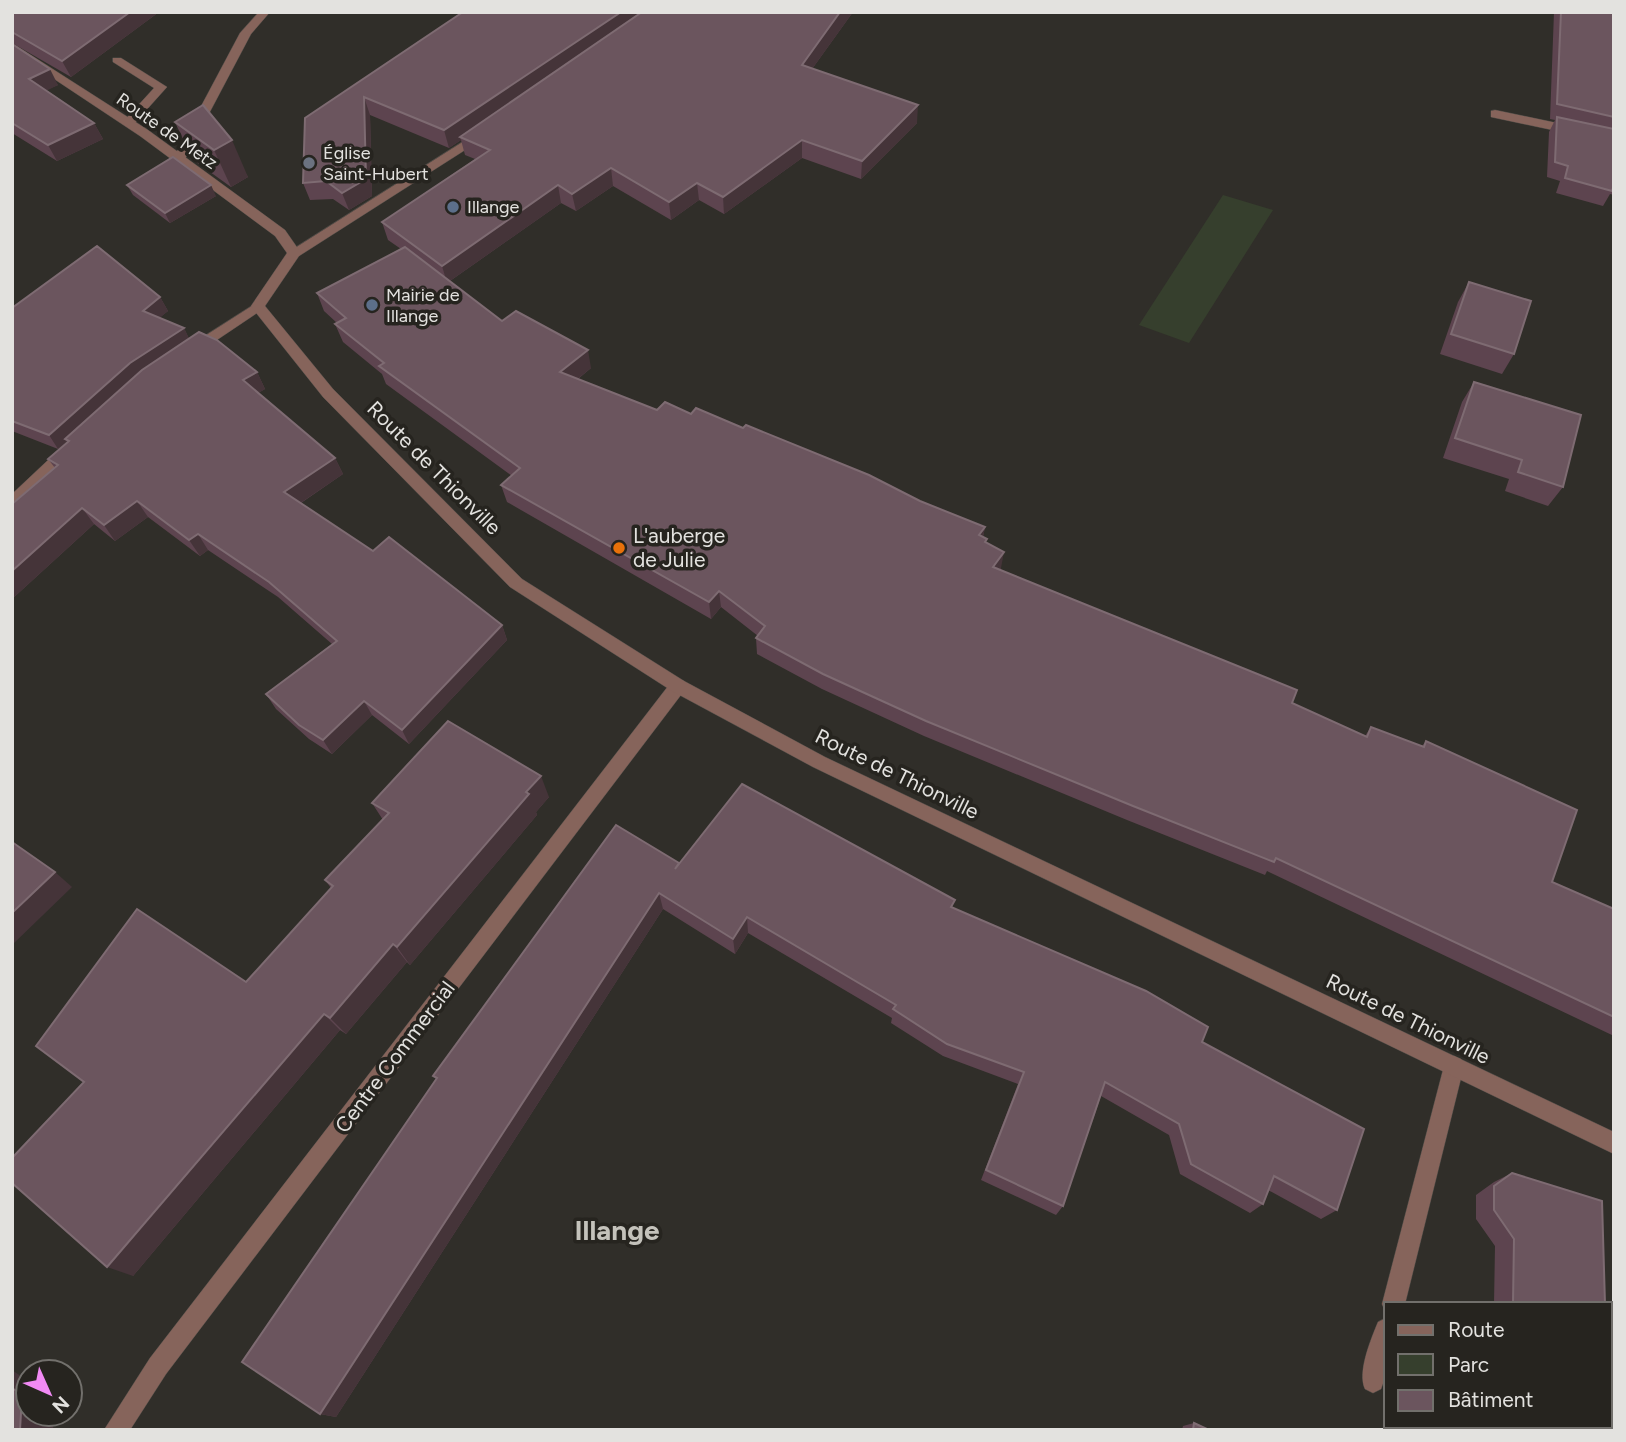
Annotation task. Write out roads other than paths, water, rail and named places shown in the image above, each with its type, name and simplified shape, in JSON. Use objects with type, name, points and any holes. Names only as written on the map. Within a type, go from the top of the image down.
[{"type":"street","points":[[179,159],[246,33],[265,12]]},
{"type":"street","name":"Route de Metz","points":[[12,46],[128,123],[280,233],[294,253]]},
{"type":"street","points":[[117,60],[161,87],[128,123]]},
{"type":"street","points":[[1495,114],[1614,139]]},
{"type":"street","points":[[179,359],[258,306],[294,253],[500,122]]},
{"type":"street","name":"Route de Thionville","points":[[258,306],[328,393],[516,583],[678,686],[819,762],[1614,1143]]},
{"type":"street","points":[[12,503],[84,436]]},
{"type":"street","name":"Centre Commercial","points":[[116,1430],[159,1366],[678,686]]},
{"type":"street","points":[[1394,1302],[1454,1066]]},
{"type":"street","points":[[1373,1381],[1384,1338]]},
{"type":"place","name":"Église Saint-Hubert","points":[[309,163]]},
{"type":"place","name":"Illange","points":[[453,207]]},
{"type":"place","name":"Mairie de Illange","points":[[372,305]]},
{"type":"place","name":"L'auberge de Julie","points":[[619,548]]},
{"type":"district","name":"Illange","points":[[617,1230]]}]
